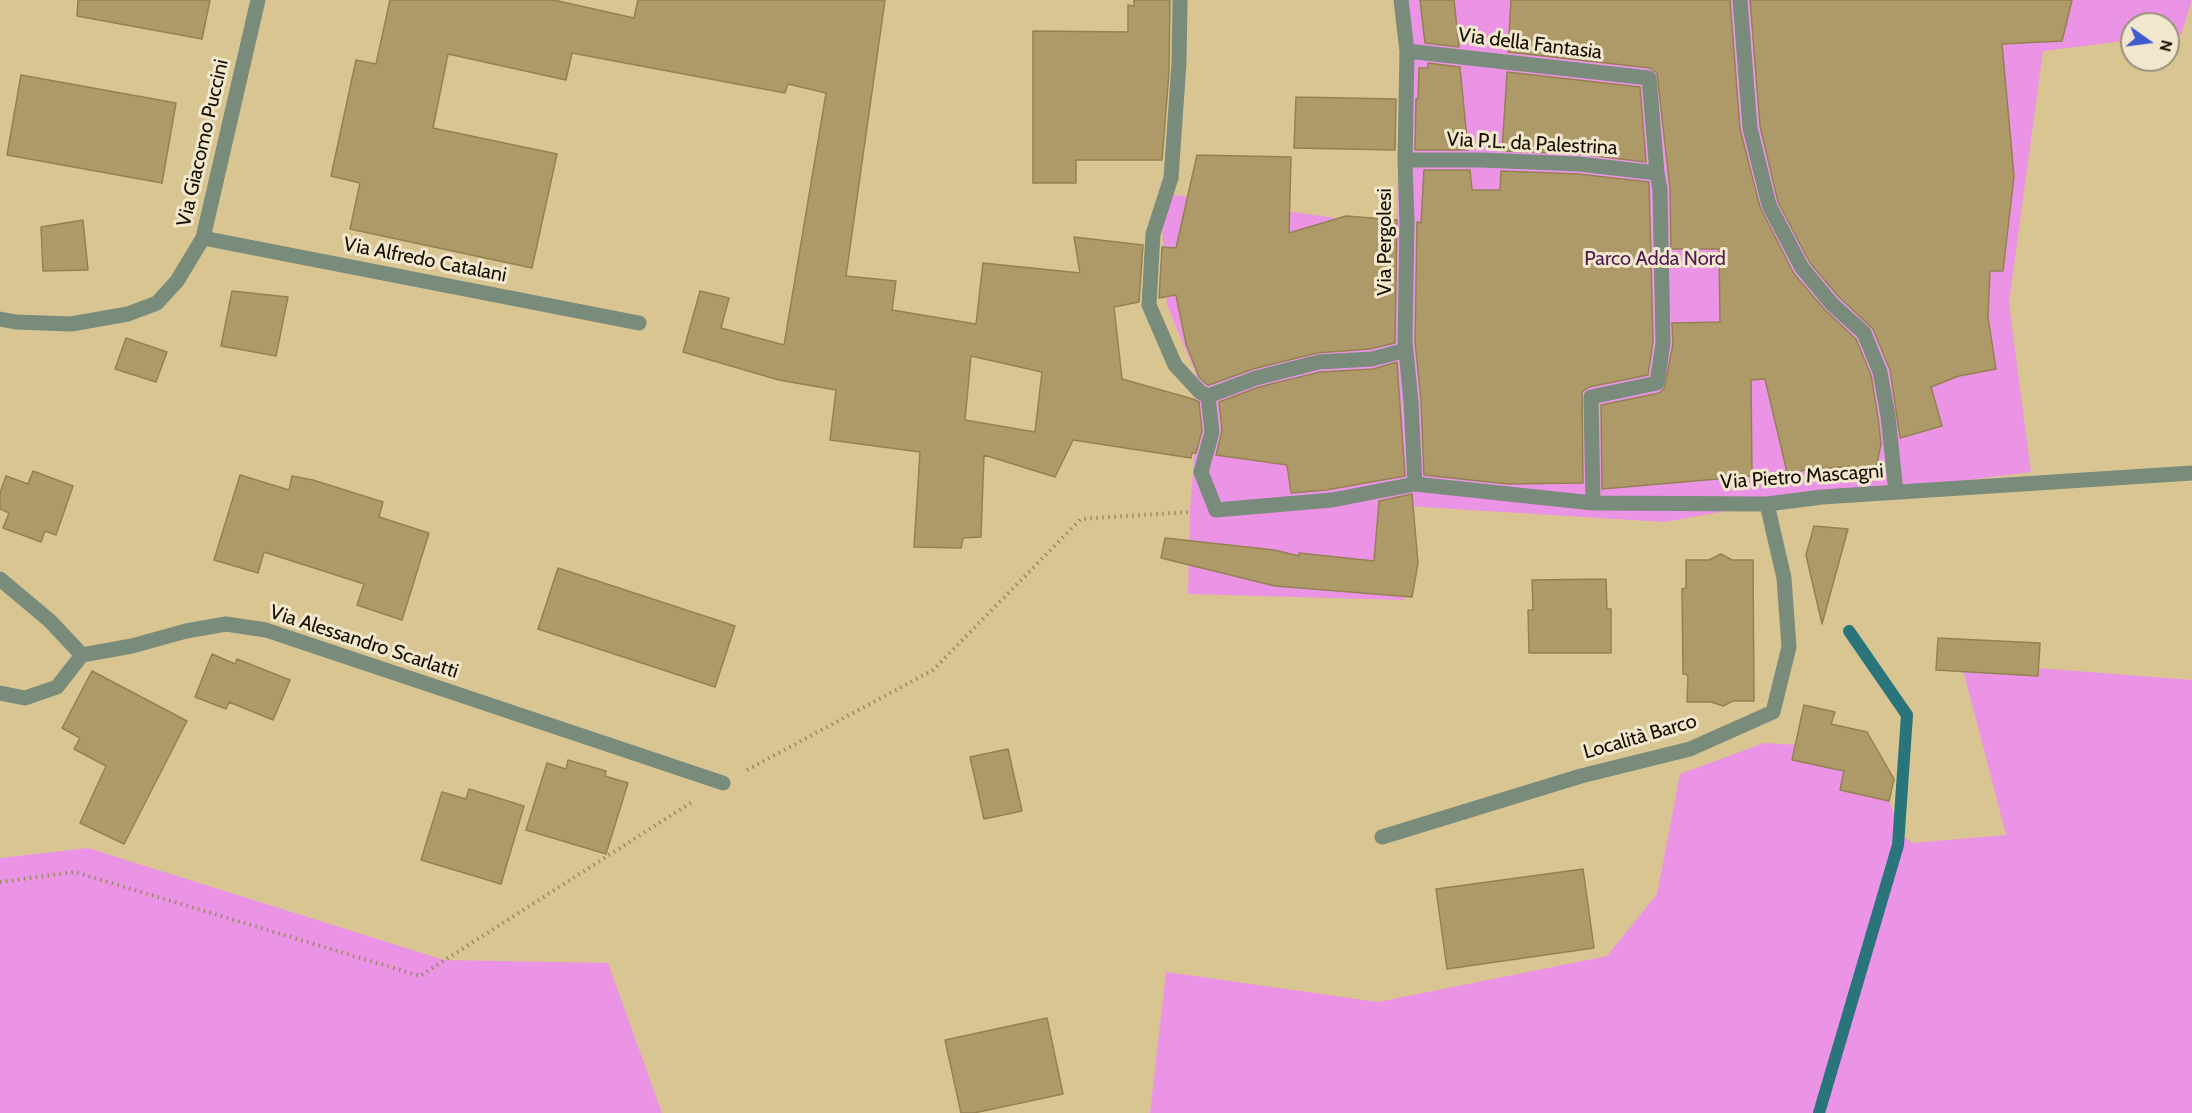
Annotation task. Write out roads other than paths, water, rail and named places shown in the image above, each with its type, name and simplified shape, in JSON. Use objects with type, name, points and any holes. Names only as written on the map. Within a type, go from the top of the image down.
[{"type":"street","name":"Via Giacomo Puccini","points":[[0,319],[16,322],[71,324],[128,314],[157,303],[177,281],[203,238],[258,0]]},
{"type":"street","points":[[1180,0],[1179,63],[1171,178],[1153,234],[1149,305],[1175,365],[1200,392],[1208,396],[1256,378],[1319,362],[1372,359],[1406,350]]},
{"type":"street","name":"Via Pergolesi","points":[[1401,0],[1407,51],[1406,350],[1415,484]]},
{"type":"street","points":[[1740,0],[1750,128],[1769,205],[1802,267],[1833,304],[1864,333],[1880,372],[1888,416],[1896,492]]},
{"type":"street","name":"Via della Fantasia","points":[[1407,51],[1649,78],[1657,173]]},
{"type":"street","name":"Via P.L. da Palestrina","points":[[1405,160],[1579,164],[1657,173]]},
{"type":"street","points":[[1593,503],[1591,397],[1657,382],[1663,343],[1660,189],[1657,173]]},
{"type":"street","name":"Via Alfredo Catalani","points":[[203,238],[639,323]]},
{"type":"street","name":"Via Pietro Mascagni","points":[[1208,396],[1212,432],[1201,472],[1216,510],[1332,501],[1415,484],[1593,503],[1767,504],[1822,497],[2192,473]]},
{"type":"street","name":"Località Barco","points":[[1382,837],[1581,776],[1690,749],[1773,712],[1789,647],[1784,579],[1767,504]]},
{"type":"street","points":[[0,579],[50,621],[82,655],[57,687],[25,698],[0,693]]},
{"type":"street","name":"Via Alessandro Scarlatti","points":[[82,655],[226,624],[266,630],[723,783]]},
{"type":"waterway","points":[[1819,1113],[1898,845],[1907,715],[1849,631]]},
{"type":"park label","name":"Parco Adda Nord","points":[[1655,259]]}]
